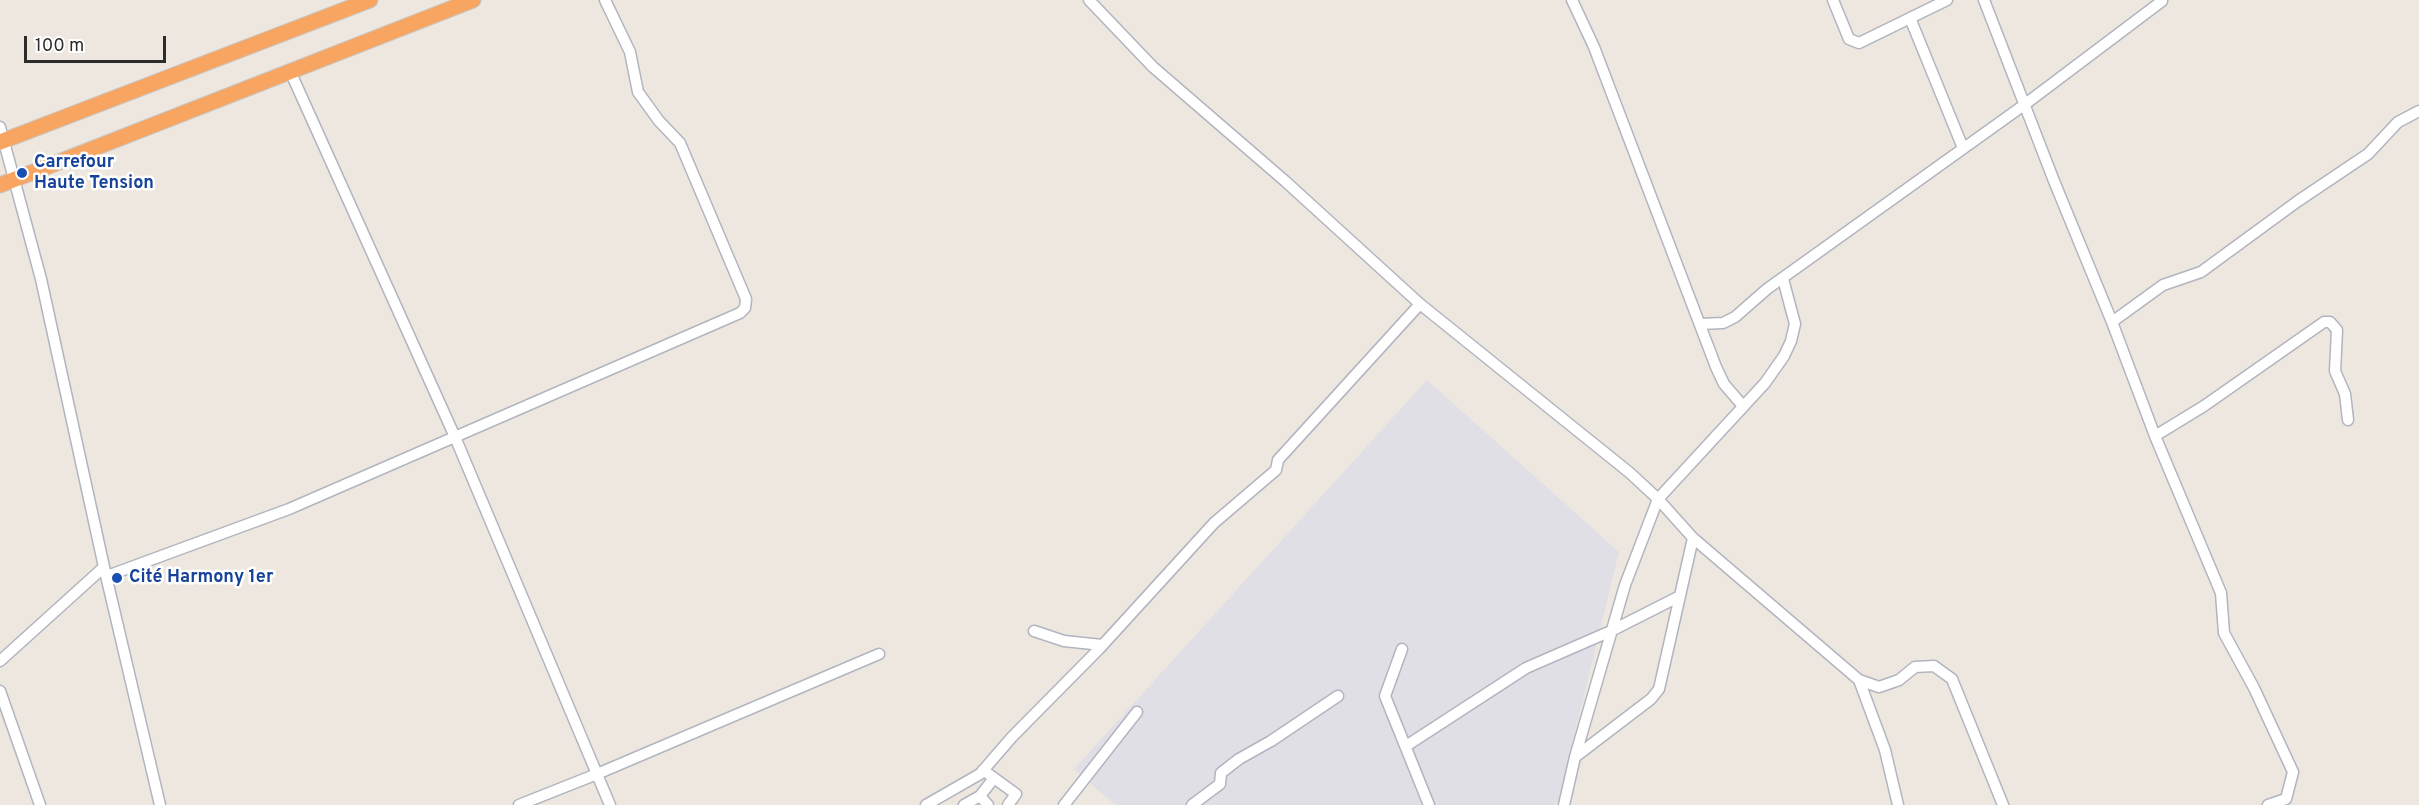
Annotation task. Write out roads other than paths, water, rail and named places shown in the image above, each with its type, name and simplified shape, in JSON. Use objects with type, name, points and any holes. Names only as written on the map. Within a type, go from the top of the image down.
[{"type":"highway","points":[[1,137],[370,0]]},
{"type":"highway","points":[[7,182],[473,0]]},
{"type":"street","points":[[0,661],[106,572],[289,509],[740,313],[745,308],[746,299],[680,143],[659,121],[638,92],[630,52],[604,0]]},
{"type":"street","points":[[1089,0],[1153,67],[1420,304],[1630,473],[1658,499],[1693,538],[1859,680],[1879,687],[1899,680],[1915,667],[1934,666],[1952,679],[2003,805]]},
{"type":"street","points":[[1572,0],[1594,47],[1724,384],[1743,406]]},
{"type":"street","points":[[1833,0],[1849,39],[1853,42],[1863,41],[1947,0]]},
{"type":"street","points":[[1984,0],[2155,436],[2222,593],[2224,633],[2254,688],[2293,772],[2286,799],[2268,805]]},
{"type":"street","points":[[1700,324],[1723,323],[1735,317],[1767,289],[2024,105],[2163,1]]},
{"type":"street","points":[[1911,18],[1962,148]]},
{"type":"street","points":[[290,71],[455,437],[610,805]]},
{"type":"street","points":[[2112,322],[2163,285],[2201,272],[2298,201],[2368,154],[2398,122],[2419,111]]},
{"type":"street","points":[[1,137],[7,182],[41,279],[160,805]]},
{"type":"street","points":[[1564,805],[1575,757],[1625,585],[1658,499],[1765,383],[1784,356],[1795,324],[1783,279]]},
{"type":"street","points":[[926,805],[983,770],[1214,524],[1276,470],[1278,460],[1420,304]]},
{"type":"street","points":[[2155,436],[2204,406],[2324,322],[2330,322],[2337,330],[2335,371],[2345,394],[2348,420]]},
{"type":"street","points":[[1575,757],[1651,699],[1659,689],[1693,538]]},
{"type":"street","points":[[1406,746],[1526,668],[1611,631],[1680,596]]},
{"type":"street","points":[[1034,631],[1064,641],[1102,645]]},
{"type":"street","points":[[1402,649],[1385,696],[1429,805]]},
{"type":"street","points":[[519,805],[879,654]]},
{"type":"street","points":[[1859,680],[1885,750],[1898,805]]},
{"type":"street","points":[[0,691],[40,805]]},
{"type":"street","points":[[1192,805],[1220,784],[1221,772],[1338,696]]},
{"type":"street","points":[[1064,805],[1137,712]]},
{"type":"street","points":[[983,770],[1016,794],[1008,805]]},
{"type":"street","points":[[971,802],[994,778]]},
{"type":"street","points":[[971,802],[988,805]]},
{"type":"place","name":"Carrefour Haute Tension","points":[[22,173]]},
{"type":"place","name":"Cité Harmony 1er","points":[[117,578]]}]
